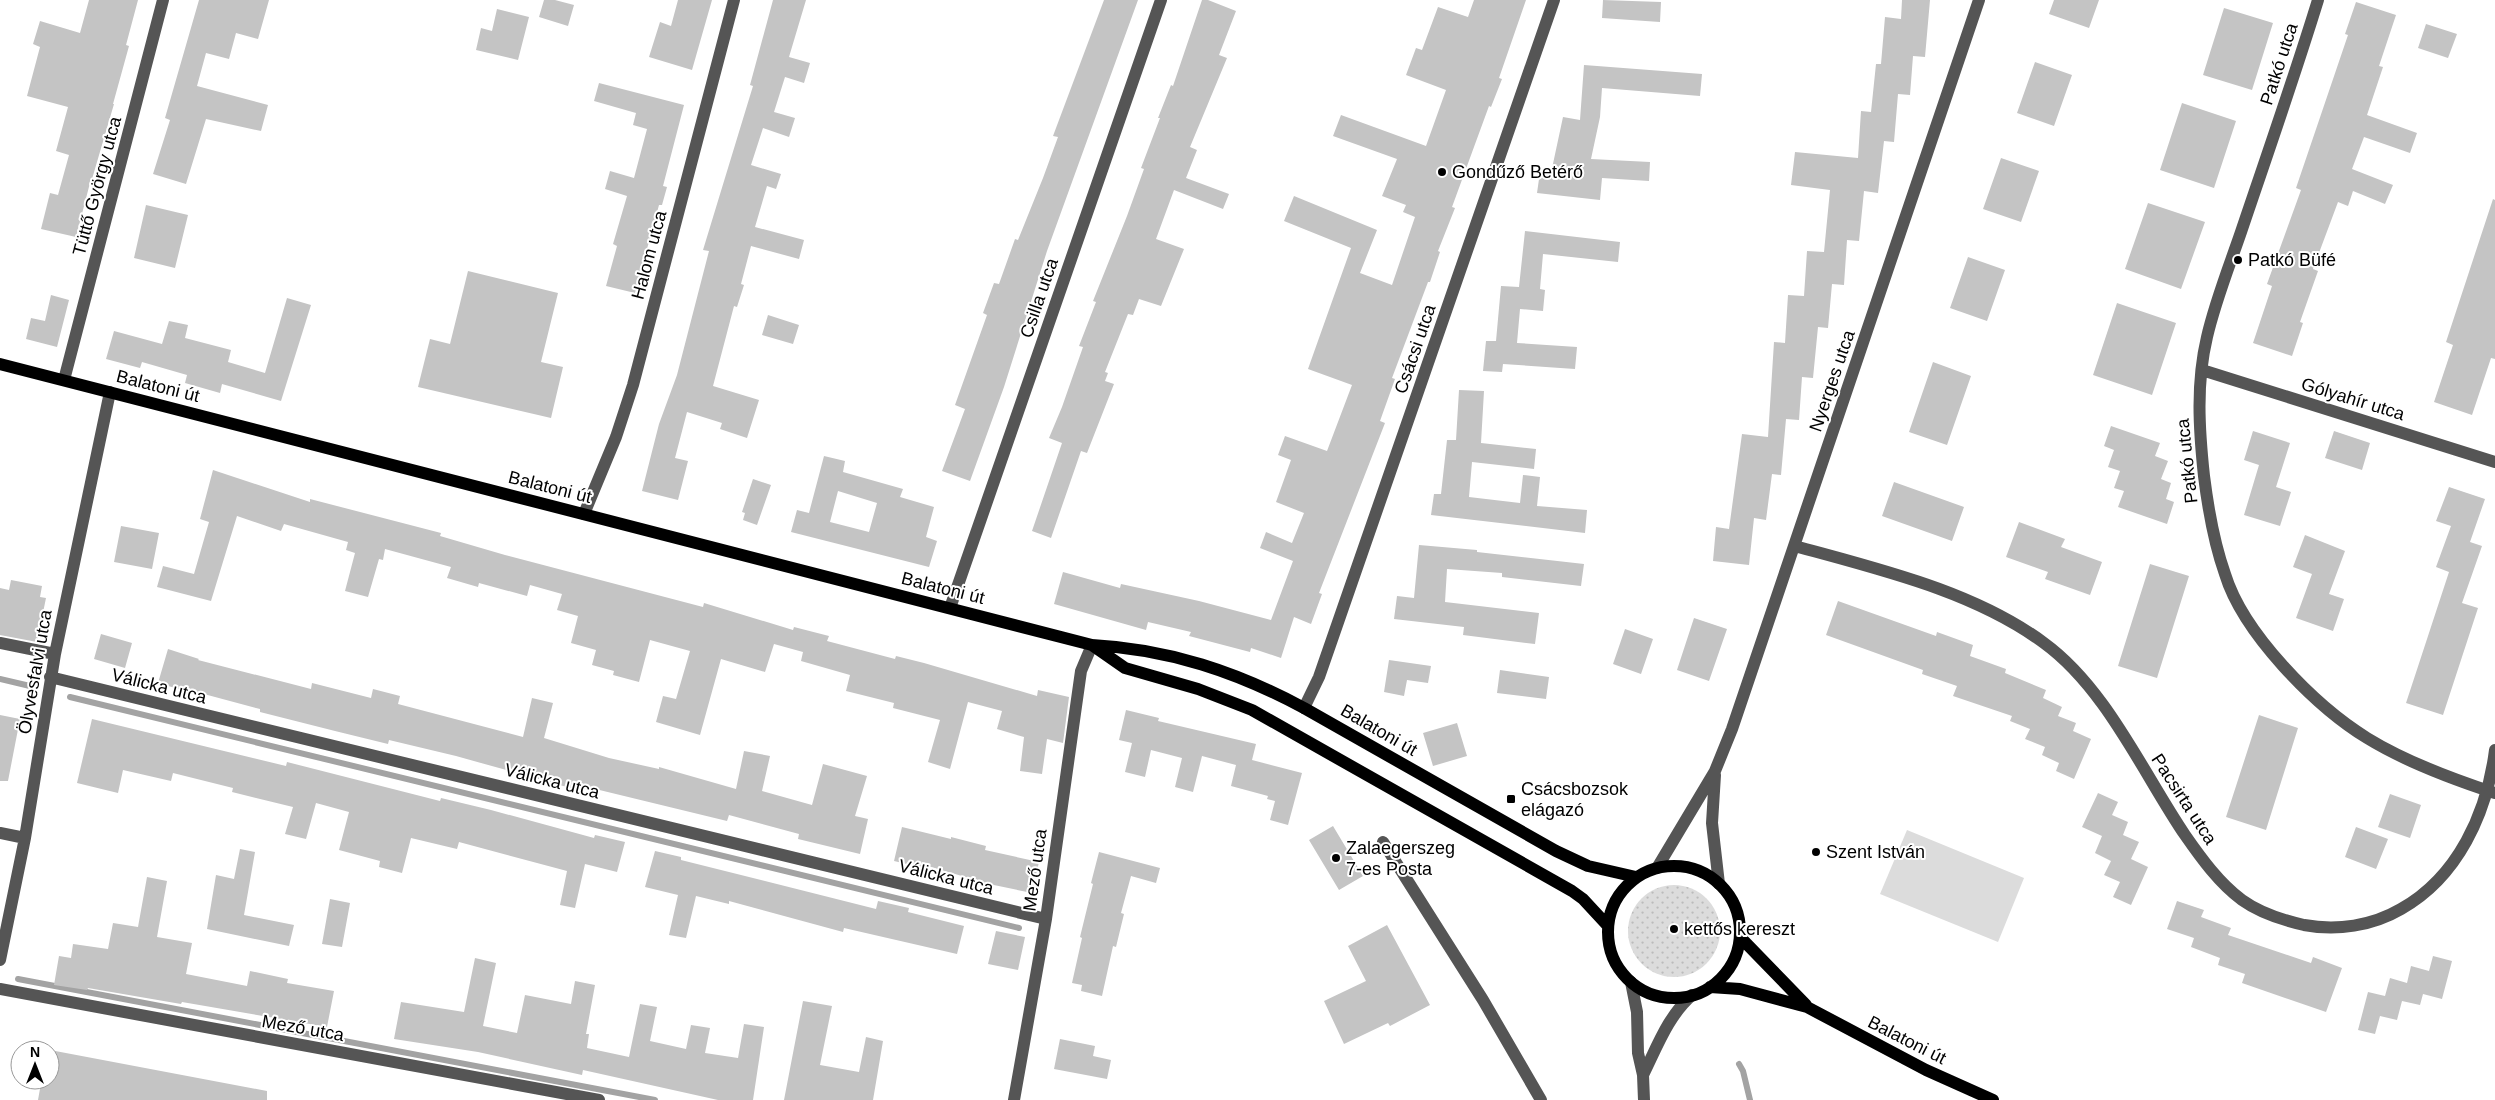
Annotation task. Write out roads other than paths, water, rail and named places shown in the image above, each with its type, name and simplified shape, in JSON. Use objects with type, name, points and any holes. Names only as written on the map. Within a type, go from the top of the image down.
[{"type":"main road","name":"Balatoni út","points":[[0,364],[1092,645],[1139,649],[1174,656],[1216,668],[1262,685],[1556,851],[1588,866],[1636,877]]},
{"type":"main road","name":"Balatoni út","points":[[1092,645],[1125,668],[1198,690],[1252,710],[1293,732],[1572,891],[1584,899],[1608,926]]},
{"type":"main road","points":[[1679,866],[1701,871],[1719,884],[1731,899],[1738,918],[1740,937],[1735,956],[1725,973],[1710,987],[1692,995],[1673,998],[1654,994],[1631,982],[1623,974],[1614,960],[1608,943],[1608,926],[1610,912],[1617,898],[1625,886],[1636,877],[1657,868],[1679,866]]},
{"type":"main road","name":"Balatoni út","points":[[1740,937],[1808,1007]]},
{"type":"main road","name":"Balatoni út","points":[[1710,987],[1740,989],[1808,1007],[1926,1070],[1993,1100]]},
{"type":"street","name":"Tüttő György utca","points":[[64,380],[164,0]]},
{"type":"street","name":"Halom utca","points":[[584,514],[616,437],[633,384],[734,0]]},
{"type":"street","name":"Csilla utca","points":[[950,608],[1161,0]]},
{"type":"street","name":"Csácsi utca","points":[[1304,708],[1326,658],[1554,0]]},
{"type":"street","name":"Nyerges utca","points":[[1657,868],[1715,771],[1795,546],[1979,0]]},
{"type":"street","name":"Patkó utca","points":[[2318,0],[2207,337],[2199,398],[2201,443],[2208,498],[2225,576],[2248,623],[2265,647],[2323,704],[2368,738],[2404,757],[2491,792]]},
{"type":"street","name":"Gólyahír utca","points":[[2202,370],[2495,462]]},
{"type":"street","name":"Ölyvesfalvi utca","points":[[0,960],[25,838],[50,677],[110,392]]},
{"type":"street","name":"Pacsirta utca","points":[[1795,546],[1883,570],[1935,588],[2005,620],[2045,643],[2075,670],[2099,699],[2199,855],[2227,887],[2242,900],[2276,918],[2314,927],[2350,926],[2381,918],[2414,902],[2442,877],[2463,850],[2491,792],[2495,750]]},
{"type":"street","points":[[0,643],[55,654]]},
{"type":"street","name":"Mező utca","points":[[1014,1100],[1046,919],[1081,671],[1092,645]]},
{"type":"street","name":"Válicka utca","points":[[50,677],[1046,919]]},
{"type":"street","name":"Nyerges utca","points":[[1715,771],[1712,824],[1719,884]]},
{"type":"street","points":[[0,833],[25,838]]},
{"type":"street","points":[[1383,842],[1483,1000],[1541,1100]]},
{"type":"street","points":[[1631,982],[1637,1012],[1638,1053],[1643,1075],[1644,1100]]},
{"type":"street","name":"Mező utca","points":[[0,990],[599,1100]]},
{"type":"street","points":[[1643,1075],[1669,1022],[1679,1007],[1692,995]]},
{"type":"waterway","points":[[0,679],[30,686]]},
{"type":"waterway","points":[[70,697],[1019,928]]},
{"type":"waterway","points":[[18,979],[655,1100]]},
{"type":"waterway","points":[[1739,1064],[1743,1071],[1750,1100]]},
{"type":"place","name":"Gondűző Betérő","points":[[1442,172]]},
{"type":"place","name":"Patkó Büfé","points":[[2238,260]]},
{"type":"place","name":"Csácsbozsok elágazó","points":[[1511,799]]},
{"type":"place","name":"Szent István","points":[[1816,852]]},
{"type":"place","name":"Zalaegerszeg 7-es Posta","points":[[1336,858]]},
{"type":"place","name":"kettős kereszt","points":[[1674,929]]}]
